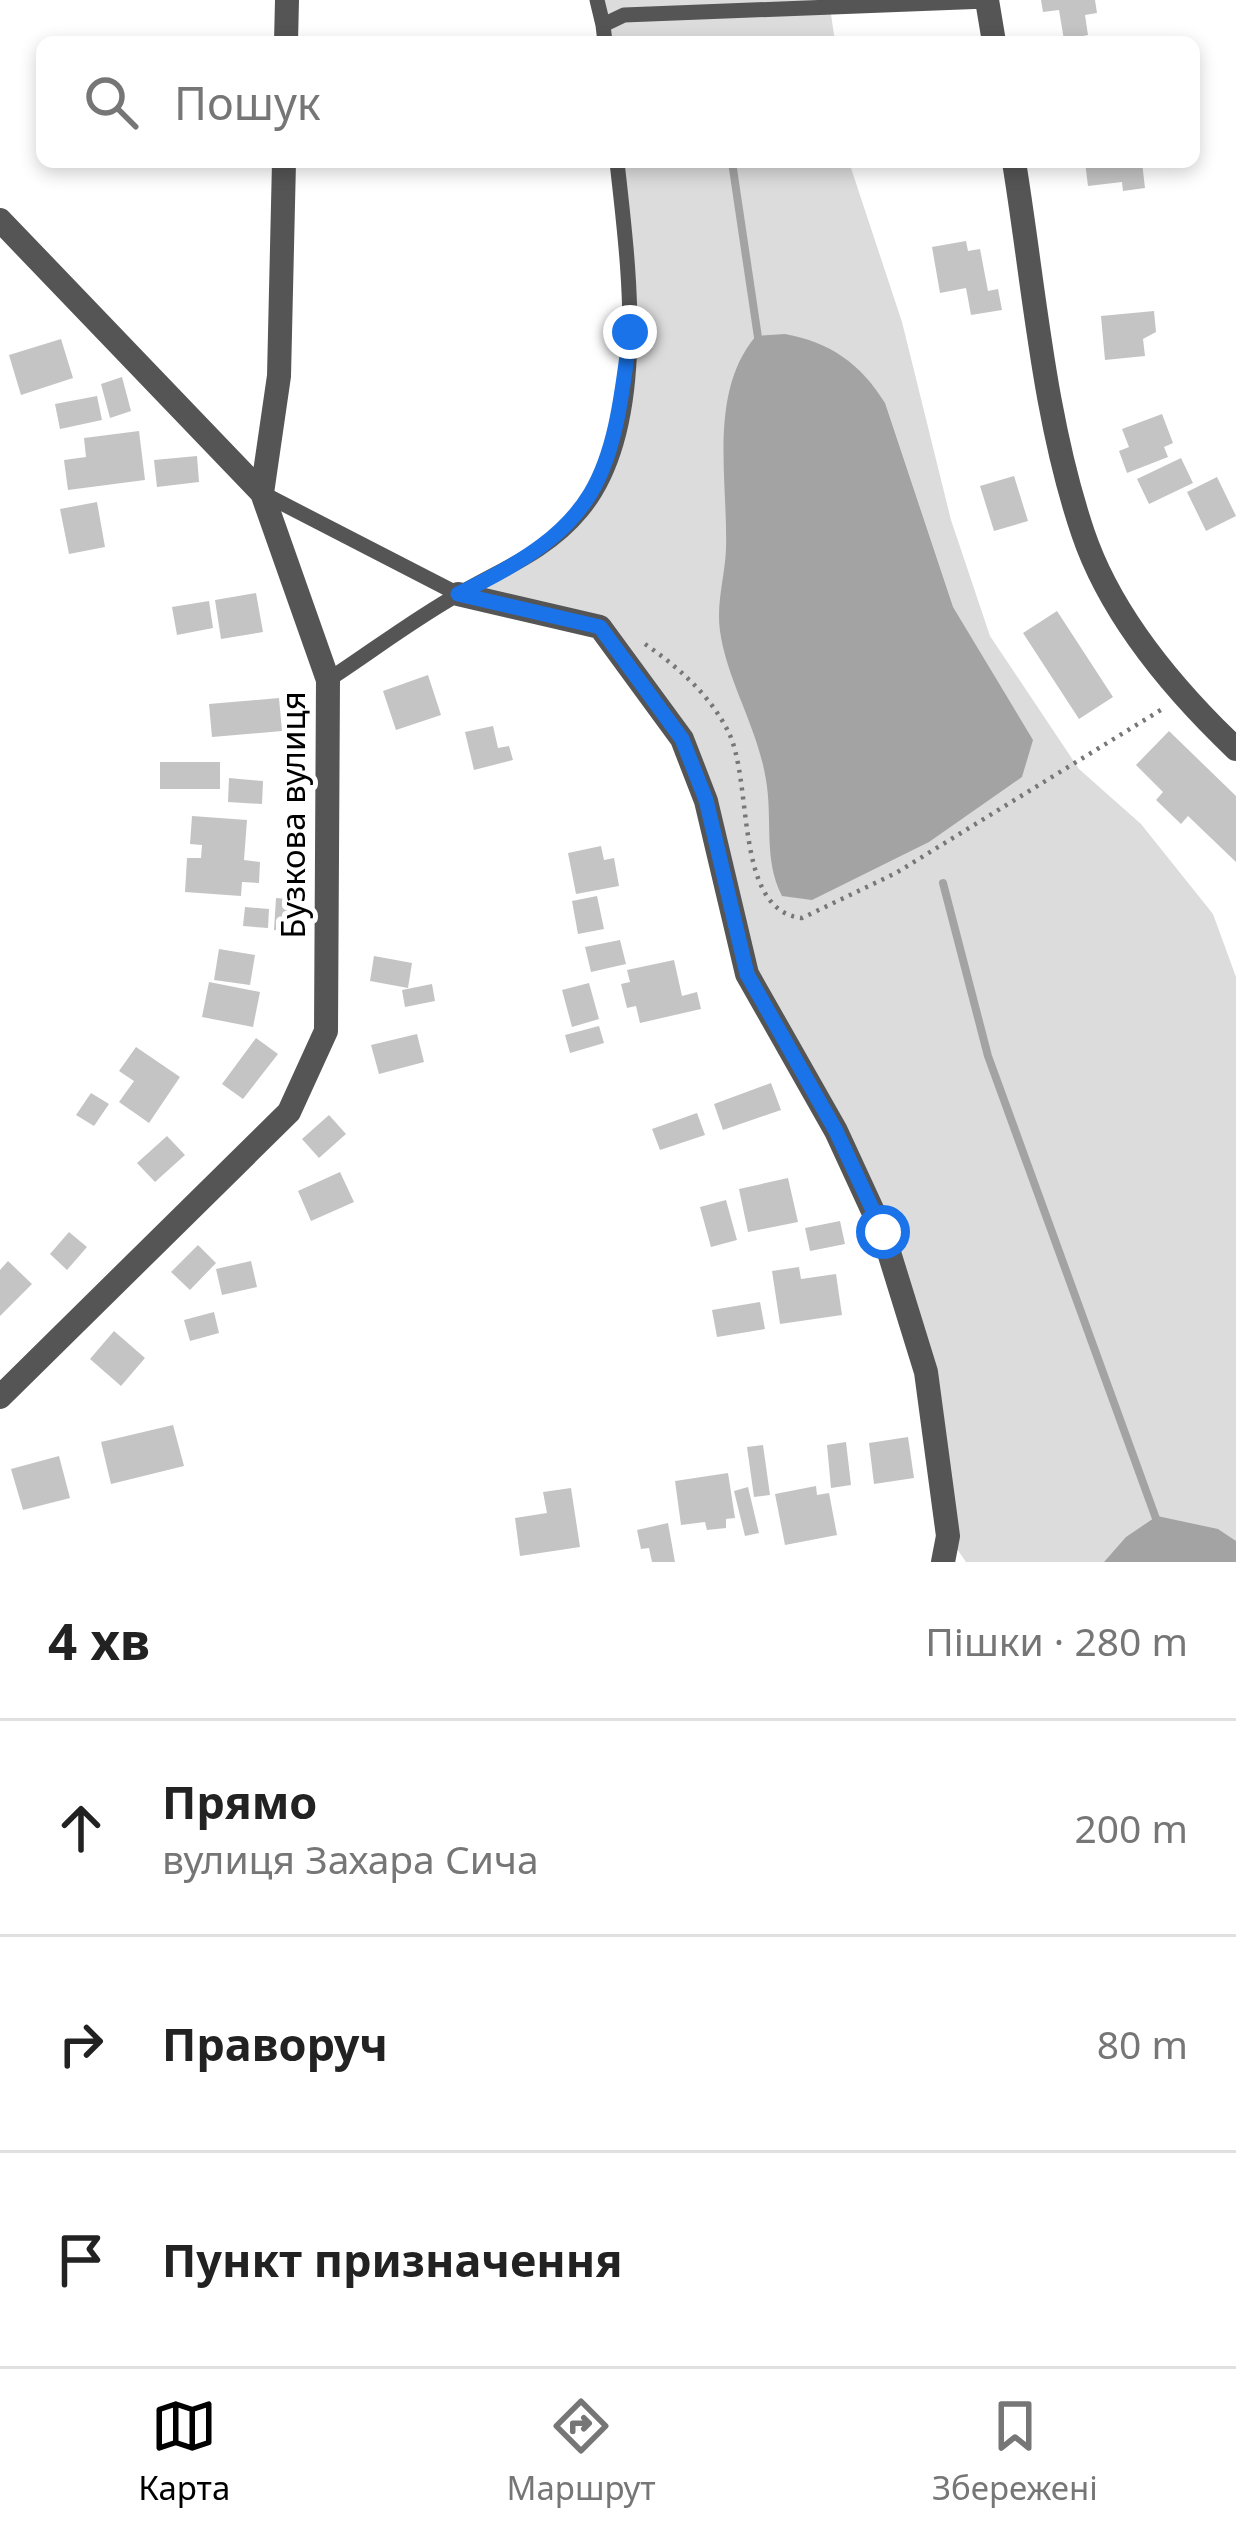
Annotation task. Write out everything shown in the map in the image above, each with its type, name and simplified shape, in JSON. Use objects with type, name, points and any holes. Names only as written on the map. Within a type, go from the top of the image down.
[{"type":"street","points":[[286,36],[287,0]]},
{"type":"street","points":[[987,0],[993,36]]},
{"type":"street","points":[[262,493],[279,376],[284,168]]},
{"type":"street","points":[[1015,168],[1065,470],[1084,536],[1113,597],[1182,697],[1236,748]]},
{"type":"street","name":"Бузкова вулиця","points":[[0,220],[262,493],[328,680],[326,1031],[290,1112],[0,1397]]},
{"type":"street","points":[[458,594],[600,627],[682,739],[706,800],[747,974],[836,1131],[883,1232],[926,1372],[948,1536],[944,1562]]},
{"type":"lane","points":[[597,0],[604,34]]},
{"type":"lane","points":[[604,34],[624,15],[987,0]]},
{"type":"lane","points":[[328,680],[458,594],[514,567],[582,512],[613,449],[630,332],[617,168]]},
{"type":"lane","points":[[262,493],[458,594]]},
{"type":"path","points":[[600,627],[647,644],[700,688],[729,733],[745,785],[753,866],[765,897],[786,916],[802,918],[896,873],[1182,697]]},
{"type":"shaded area","points":[[597,0],[987,0],[830,7],[834,36],[604,36]]},
{"type":"shaded area","points":[[618,168],[851,168],[902,322],[951,520],[990,636],[1079,769],[1141,824],[1213,914],[1236,977],[1236,1562],[966,1562],[948,1536],[902,1284],[747,974],[706,800],[600,627],[458,594],[554,537],[580,512],[602,478],[616,438],[624,392],[624,246]]},
{"type":"shaded area","points":[[785,334],[843,357],[885,403],[953,607],[1033,740],[1022,777],[929,842],[812,900],[782,896],[776,882],[762,761],[729,668],[719,621],[726,549],[724,438],[731,383],[756,336]]},
{"type":"shaded area","points":[[1157,1516],[1218,1529],[1236,1541],[1236,1562],[1104,1562],[1126,1537]]},
{"type":"building","points":[[1041,0],[1095,0],[1097,13],[1085,15],[1088,35],[1063,36],[1059,10],[1043,12]]},
{"type":"building","points":[[1086,168],[1143,168],[1145,188],[1123,191],[1122,182],[1088,186]]},
{"type":"building","points":[[966,241],[968,251],[980,249],[988,291],[998,289],[1002,310],[971,315],[966,288],[940,293],[932,247]]},
{"type":"building","points":[[1154,311],[1156,332],[1143,339],[1145,356],[1105,360],[1101,316]]},
{"type":"building","points":[[61,339],[73,378],[21,395],[9,355]]},
{"type":"building","points":[[122,377],[131,411],[110,418],[101,384]]},
{"type":"building","points":[[97,396],[102,420],[60,429],[55,404]]},
{"type":"building","points":[[1162,414],[1173,443],[1164,447],[1168,457],[1127,473],[1119,451],[1129,447],[1122,429]]},
{"type":"building","points":[[139,431],[145,480],[68,490],[64,460],[86,457],[84,438]]},
{"type":"building","points":[[197,456],[199,482],[157,487],[154,460]]},
{"type":"building","points":[[1181,458],[1193,483],[1149,504],[1137,479]]},
{"type":"building","points":[[1014,476],[1028,521],[994,531],[980,486]]},
{"type":"building","points":[[1217,477],[1236,516],[1206,531],[1187,492]]},
{"type":"building","points":[[97,502],[105,547],[69,554],[60,509]]},
{"type":"building","points":[[256,593],[263,632],[221,639],[215,600]]},
{"type":"building","points":[[209,601],[213,628],[177,635],[172,607]]},
{"type":"building","points":[[1057,611],[1113,697],[1079,719],[1023,633]]},
{"type":"building","points":[[428,675],[441,715],[396,730],[383,691]]},
{"type":"building","points":[[279,698],[282,731],[212,737],[209,704]]},
{"type":"building","points":[[493,726],[498,748],[509,746],[513,760],[474,770],[465,732]]},
{"type":"building","points":[[1169,731],[1236,796],[1236,862],[1188,816],[1181,824],[1156,800],[1163,792],[1136,765]]},
{"type":"building","points":[[160,762],[220,762],[220,789],[160,789]]},
{"type":"building","points":[[229,778],[263,781],[262,804],[228,802]]},
{"type":"building","points":[[192,816],[247,820],[244,860],[260,862],[259,883],[242,882],[241,896],[185,892],[187,858],[201,858],[202,845],[190,844]]},
{"type":"building","points":[[601,846],[604,860],[614,858],[619,886],[576,894],[568,853]]},
{"type":"building","points":[[597,896],[604,929],[578,934],[572,901]]},
{"type":"building","points":[[276,898],[304,900],[302,931],[274,930]]},
{"type":"building","points":[[245,907],[269,909],[268,928],[243,926]]},
{"type":"building","points":[[620,940],[626,964],[591,972],[585,947]]},
{"type":"building","points":[[219,949],[255,955],[250,985],[214,980]]},
{"type":"building","points":[[374,956],[412,963],[408,988],[370,981]]},
{"type":"building","points":[[674,960],[682,996],[697,992],[701,1009],[640,1023],[636,1006],[627,1008],[621,984],[630,982],[627,970]]},
{"type":"building","points":[[209,982],[260,992],[253,1027],[202,1017]]},
{"type":"building","points":[[589,983],[599,1019],[572,1027],[562,990]]},
{"type":"building","points":[[432,984],[435,1001],[405,1007],[402,990]]},
{"type":"building","points":[[599,1026],[604,1043],[570,1053],[565,1035]]},
{"type":"building","points":[[417,1034],[424,1062],[379,1074],[371,1045]]},
{"type":"building","points":[[256,1038],[278,1054],[243,1099],[222,1084]]},
{"type":"building","points":[[136,1047],[180,1077],[149,1123],[119,1102],[134,1081],[119,1071]]},
{"type":"building","points":[[771,1083],[781,1110],[723,1130],[714,1104]]},
{"type":"building","points":[[91,1093],[109,1104],[94,1126],[76,1115]]},
{"type":"building","points":[[697,1113],[705,1135],[660,1150],[652,1129]]},
{"type":"building","points":[[329,1115],[346,1134],[319,1158],[302,1139]]},
{"type":"building","points":[[167,1136],[185,1155],[155,1182],[137,1163]]},
{"type":"building","points":[[340,1172],[354,1202],[311,1221],[298,1191]]},
{"type":"building","points":[[788,1178],[798,1222],[748,1232],[739,1189]]},
{"type":"building","points":[[726,1200],[737,1240],[711,1247],[700,1207]]},
{"type":"building","points":[[840,1221],[845,1244],[810,1251],[805,1228]]},
{"type":"building","points":[[69,1232],[87,1247],[67,1270],[50,1254]]},
{"type":"building","points":[[198,1245],[216,1263],[190,1290],[171,1272]]},
{"type":"building","points":[[8,1261],[32,1284],[0,1316],[0,1270]]},
{"type":"building","points":[[251,1261],[257,1287],[222,1295],[216,1269]]},
{"type":"building","points":[[799,1267],[801,1279],[836,1274],[842,1315],[780,1324],[772,1271]]},
{"type":"building","points":[[760,1302],[765,1329],[717,1337],[712,1310]]},
{"type":"building","points":[[214,1312],[219,1333],[190,1341],[184,1320]]},
{"type":"building","points":[[114,1331],[145,1358],[121,1386],[90,1359]]},
{"type":"building","points":[[173,1425],[184,1466],[111,1484],[101,1442]]},
{"type":"building","points":[[908,1437],[914,1478],[874,1484],[869,1443]]},
{"type":"building","points":[[846,1442],[851,1485],[831,1488],[827,1445]]},
{"type":"building","points":[[763,1445],[770,1495],[754,1497],[747,1447]]},
{"type":"building","points":[[59,1456],[70,1498],[23,1510],[11,1469]]},
{"type":"building","points":[[728,1473],[735,1518],[726,1519],[726,1528],[707,1530],[705,1522],[681,1525],[675,1481]]},
{"type":"building","points":[[816,1486],[817,1495],[829,1493],[837,1535],[785,1545],[775,1494]]},
{"type":"building","points":[[748,1487],[759,1533],[745,1536],[734,1491]]},
{"type":"building","points":[[571,1488],[580,1547],[520,1556],[515,1518],[547,1513],[543,1492]]},
{"type":"building","points":[[668,1523],[675,1562],[652,1562],[649,1548],[641,1549],[637,1530]]},
{"type":"waterway","points":[[733,168],[759,344]]},
{"type":"waterway","points":[[943,883],[988,1056],[1158,1524]]},
{"type":"route","points":[[630,332],[613,449],[582,512],[514,567],[458,594],[600,627],[682,739],[706,800],[738,953],[836,1131],[883,1232]]}]
